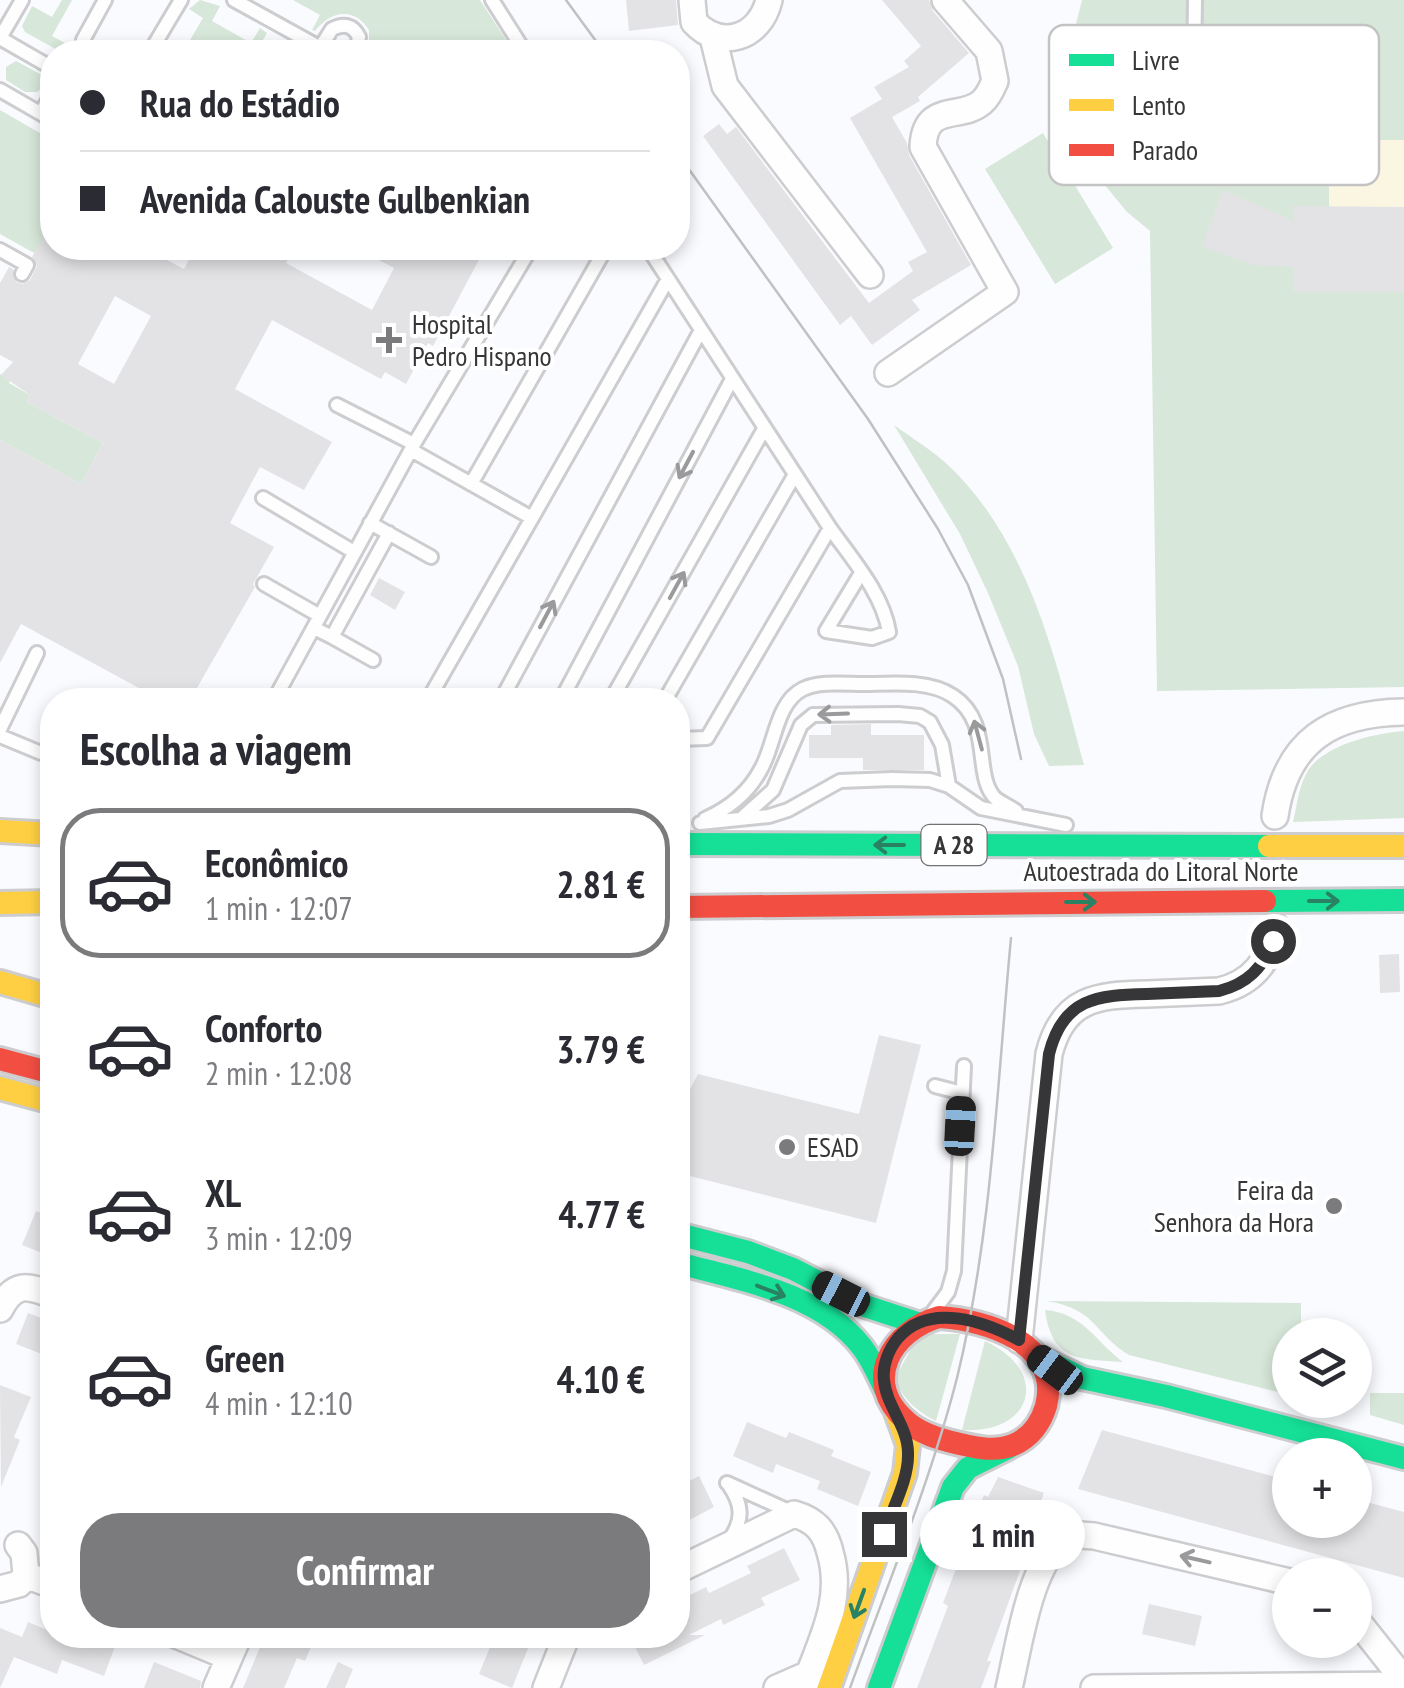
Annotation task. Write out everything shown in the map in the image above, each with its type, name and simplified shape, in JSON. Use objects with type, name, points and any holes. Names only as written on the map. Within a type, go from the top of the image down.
[{"type":"main road","points":[[0,831],[40,833]]},
{"type":"main road","name":"Autoestrada do Litoral Norte","points":[[690,834],[1404,846]]},
{"type":"main road","points":[[0,846],[40,846]]},
{"type":"main road","name":"Autoestrada do Litoral Norte","points":[[690,908],[1404,900]]},
{"type":"main road","points":[[0,903],[40,902]]},
{"type":"main road","points":[[0,982],[40,994]]},
{"type":"main road","points":[[0,1004],[40,1014]]},
{"type":"main road","points":[[0,1059],[40,1069]]},
{"type":"main road","points":[[0,1088],[40,1099]]},
{"type":"main road","points":[[690,1237],[793,1269],[865,1306],[922,1321],[951,1318],[969,1322],[1028,1348],[1055,1370],[1073,1377],[1404,1458]]},
{"type":"main road","points":[[690,1266],[744,1280],[829,1318],[862,1346],[891,1401],[908,1445],[905,1472],[814,1683]]},
{"type":"main road","points":[[922,1321],[892,1346],[884,1370],[891,1401],[914,1427],[939,1438],[983,1449],[1008,1448]]},
{"type":"main road","points":[[1028,1348],[1049,1388],[1040,1421]]},
{"type":"main road","points":[[878,1688],[953,1487],[968,1468],[1024,1438],[1072,1398],[1118,1387]]},
{"type":"street","points":[[692,0],[694,22],[712,37],[727,40],[741,37],[762,17],[769,0]]},
{"type":"street","points":[[888,373],[1006,292],[923,147],[931,122],[982,102],[995,81],[989,50],[944,0]]},
{"type":"street","points":[[712,37],[725,86],[870,275]]},
{"type":"street","points":[[1276,816],[1292,760],[1316,735],[1352,718],[1404,712]]},
{"type":"street","points":[[1028,1348],[1049,1054],[1060,1026],[1083,1003],[1104,995],[1219,991],[1234,987],[1256,972],[1268,956],[1276,927]]},
{"type":"street","points":[[0,1309],[8,1294],[21,1288],[40,1290]]},
{"type":"street","points":[[690,1564],[794,1514],[820,1528],[829,1545],[836,1579],[834,1609],[814,1683],[778,1688]]},
{"type":"street","points":[[1010,1688],[1035,1587],[1047,1556],[1066,1534],[1094,1536],[1272,1578]]},
{"type":"street","points":[[0,1590],[19,1584],[26,1575],[24,1553],[18,1544]]},
{"type":"street","points":[[26,1575],[40,1581]]},
{"type":"street","points":[[1372,1640],[1404,1682]]},
{"type":"street","points":[[216,1688],[233,1648]]},
{"type":"street","points":[[546,1688],[563,1648]]},
{"type":"street","points":[[1094,1688],[1404,1682]]},
{"type":"lane","points":[[22,0],[0,38],[40,61]]},
{"type":"lane","points":[[83,40],[104,0]]},
{"type":"lane","points":[[157,40],[181,0]]},
{"type":"lane","points":[[234,0],[306,40]]},
{"type":"lane","points":[[492,0],[517,40]]},
{"type":"lane","points":[[1195,0],[1195,25]]},
{"type":"lane","points":[[328,40],[332,28],[345,25],[351,27],[358,40]]},
{"type":"lane","points":[[0,90],[40,112]]},
{"type":"lane","points":[[0,250],[27,265],[22,274]]},
{"type":"lane","points":[[281,688],[412,447],[523,260]]},
{"type":"lane","points":[[471,484],[599,260]]},
{"type":"lane","points":[[656,260],[861,573],[886,614],[889,632],[872,638],[826,632],[861,573]]},
{"type":"lane","points":[[435,688],[668,279]]},
{"type":"lane","points":[[507,688],[701,330]]},
{"type":"lane","points":[[568,688],[732,380]]},
{"type":"lane","points":[[337,405],[532,518]]},
{"type":"lane","points":[[619,688],[764,430]]},
{"type":"lane","points":[[672,688],[794,476]]},
{"type":"lane","points":[[263,498],[354,552]]},
{"type":"lane","points":[[370,524],[430,557]]},
{"type":"lane","points":[[690,739],[706,738],[830,528]]},
{"type":"lane","points":[[332,637],[389,534]]},
{"type":"lane","points":[[264,584],[332,637],[373,660]]},
{"type":"lane","points":[[37,652],[0,733],[40,753]]},
{"type":"lane","points":[[690,830],[727,808],[751,785],[763,766],[787,702],[798,691],[812,686],[882,683],[940,690],[964,705],[973,717],[995,798],[1022,815]]},
{"type":"lane","points":[[741,818],[773,790],[801,725],[813,715],[920,716],[930,722],[942,745],[948,786]]},
{"type":"lane","points":[[690,832],[788,810],[840,781],[930,780],[948,786],[981,808],[1090,828]]},
{"type":"lane","points":[[1109,830],[1231,846]]},
{"type":"lane","points":[[922,1321],[948,1292],[954,1271],[964,1066]]},
{"type":"lane","points":[[935,1086],[962,1093]]},
{"type":"lane","points":[[726,1546],[741,1514],[728,1483],[794,1514]]},
{"type":"green space","points":[[62,0],[72,0],[52,36],[59,40],[40,40],[22,26],[32,6],[52,17]]},
{"type":"green space","points":[[200,0],[220,6],[212,21],[246,40],[190,40],[203,18],[189,9]]},
{"type":"green space","points":[[293,0],[480,0],[506,40],[369,40],[369,30],[363,22],[349,14],[328,19],[312,30],[320,15]]},
{"type":"green space","points":[[1082,0],[1404,0],[1404,687],[1157,691],[1150,231],[1127,212],[1105,185],[1379,185],[1379,25],[1076,25]]},
{"type":"green space","points":[[260,28],[267,33],[263,40],[253,40]]},
{"type":"green space","points":[[16,61],[40,74],[40,90],[25,92],[6,80],[6,67]]},
{"type":"green space","points":[[0,110],[40,133],[40,256],[0,234]]},
{"type":"green space","points":[[1043,133],[1049,143],[1049,185],[1075,185],[1113,248],[1055,284],[985,169]]},
{"type":"green space","points":[[0,374],[30,395],[27,402],[103,443],[81,484],[0,440]]},
{"type":"green space","points":[[894,425],[949,466],[1000,531],[1020,567],[1050,645],[1084,765],[1049,766],[1034,734],[1018,666],[988,593],[960,534]]},
{"type":"green space","points":[[1404,731],[1404,818],[1293,822],[1303,781],[1317,760],[1353,741]]},
{"type":"green space","points":[[1047,1301],[1301,1303],[1301,1318],[1272,1318],[1272,1391],[1129,1355],[1086,1316]]},
{"type":"green space","points":[[1045,1310],[1079,1322],[1123,1362],[1081,1358],[1061,1349],[1054,1340]]},
{"type":"green space","points":[[919,1334],[960,1334],[936,1421],[911,1404],[895,1378]]},
{"type":"green space","points":[[985,1341],[1020,1369],[1026,1384],[1025,1399],[1005,1423],[962,1430]]},
{"type":"green space","points":[[1372,1393],[1404,1393],[1404,1425],[1372,1416]]},
{"type":"sand","points":[[1379,140],[1404,140],[1404,207],[1329,207],[1329,185],[1379,185]]},
{"type":"building","points":[[626,0],[676,0],[678,25],[629,31]]},
{"type":"building","points":[[882,0],[929,0],[933,11],[969,53],[918,97],[920,101],[892,117],[971,265],[912,300],[920,310],[872,345],[851,316],[840,325],[703,136],[719,124],[727,134],[736,127],[869,303],[913,271],[908,262],[927,252],[850,118],[882,99],[874,87],[909,67],[904,61],[921,46]]},
{"type":"building","points":[[1223,190],[1294,221],[1292,206],[1404,207],[1404,292],[1293,292],[1293,267],[1254,265],[1202,246]]},
{"type":"building","points":[[40,243],[40,260],[167,260],[184,269],[189,260],[288,260],[286,263],[372,310],[394,268],[379,260],[479,260],[433,346],[428,343],[406,384],[385,372],[381,379],[272,320],[235,389],[332,442],[304,490],[260,467],[230,523],[274,547],[197,688],[139,688],[21,624],[0,663],[0,440],[81,484],[103,443],[27,402],[30,395],[1,375],[13,362],[0,355],[0,283],[9,267],[16,282],[23,284],[30,280],[37,266],[32,257]],"holes":[[[115,296],[151,316],[114,384],[78,364]]]},
{"type":"building","points":[[379,578],[405,592],[395,610],[370,595]]},
{"type":"building","points":[[871,724],[871,735],[924,735],[924,770],[863,770],[863,758],[809,758],[809,735],[831,735],[831,725]]},
{"type":"building","points":[[1399,954],[1400,992],[1380,993],[1379,955]]},
{"type":"building","name":"ESAD","points":[[879,1035],[921,1045],[876,1223],[690,1176],[690,1089],[698,1074],[859,1114]]},
{"type":"building","points":[[36,1211],[40,1212],[40,1252],[22,1245]]},
{"type":"building","points":[[28,1313],[40,1318],[40,1353],[16,1344]]},
{"type":"building","points":[[0,1385],[31,1397],[14,1437],[20,1440],[1,1487]]},
{"type":"building","points":[[747,1422],[786,1438],[789,1432],[834,1450],[831,1456],[871,1472],[858,1506],[817,1489],[820,1481],[776,1464],[773,1473],[733,1456]]},
{"type":"building","points":[[1102,1430],[1272,1476],[1272,1538],[1372,1538],[1372,1504],[1404,1512],[1404,1578],[1372,1569],[1372,1558],[1331,1558],[1078,1489]]},
{"type":"building","points":[[699,1476],[714,1507],[690,1520],[690,1481]]},
{"type":"building","points":[[998,1477],[1044,1493],[1035,1518],[1039,1519],[987,1661],[991,1661],[981,1688],[917,1688],[948,1606],[943,1603],[984,1495],[988,1497]]},
{"type":"building","points":[[784,1548],[800,1580],[761,1598],[765,1605],[723,1625],[721,1619],[690,1634],[690,1595],[706,1587],[709,1593],[751,1573],[747,1566]]},
{"type":"building","points":[[1149,1604],[1202,1616],[1195,1646],[1142,1634]]},
{"type":"building","points":[[28,1622],[40,1627],[40,1648],[114,1648],[104,1676],[62,1660],[57,1674],[14,1657],[0,1688],[0,1628],[22,1637]]},
{"type":"building","points":[[260,1648],[310,1648],[305,1661],[297,1658],[284,1688],[243,1688]]},
{"type":"building","points":[[490,1648],[528,1648],[512,1688],[479,1674]]},
{"type":"building","points":[[636,1648],[679,1648],[644,1665]]},
{"type":"building","points":[[154,1662],[201,1681],[200,1688],[144,1688]]},
{"type":"building","points":[[338,1662],[353,1669],[345,1688],[326,1688]]},
{"type":"tram line","points":[[566,0],[595,40]]},
{"type":"tram line","points":[[690,171],[868,419],[938,529],[968,585],[1003,679],[1021,759]]},
{"type":"tram line","points":[[850,1688],[934,1456],[969,1324],[992,1160],[1011,938]]},
{"type":"traffic: fast","points":[[690,844],[1269,846]]},
{"type":"traffic: fast","points":[[1265,901],[1404,900]]},
{"type":"traffic: fast","points":[[690,1237],[793,1269],[865,1306],[917,1323]]},
{"type":"traffic: fast","points":[[690,1266],[778,1291],[824,1313],[862,1347],[885,1389]]},
{"type":"traffic: fast","points":[[1036,1356],[1082,1378],[1404,1458]]},
{"type":"traffic: fast","points":[[879,1688],[953,1487],[968,1468],[1008,1448]]},
{"type":"traffic: slow","points":[[0,831],[40,833]]},
{"type":"traffic: slow","points":[[1269,846],[1404,846]]},
{"type":"traffic: slow","points":[[0,903],[40,902]]},
{"type":"traffic: slow","points":[[0,982],[40,994]]},
{"type":"traffic: slow","points":[[0,1088],[40,1099]]},
{"type":"traffic: slow","points":[[829,1688],[905,1473],[908,1445],[896,1412]]},
{"type":"traffic: jam","points":[[690,907],[1265,901]]},
{"type":"traffic: jam","points":[[0,1059],[40,1070]]},
{"type":"traffic: jam","points":[[939,1317],[998,1330],[1032,1351],[1043,1366],[1048,1384],[1046,1406],[1038,1424],[1025,1438],[993,1449],[953,1442],[917,1429],[892,1405],[885,1389],[888,1359],[907,1334],[939,1317]]},
{"type":"place","name":"Hospital Pedro Hispano","points":[[389,340]]},
{"type":"place","name":"ESAD","points":[[787,1147]]},
{"type":"place","name":"Feira da Senhora da Hora","points":[[1334,1206]]},
{"type":"route","points":[[884,1534],[908,1458],[905,1434],[884,1381],[892,1346],[907,1329],[938,1317],[981,1325],[1019,1340],[1049,1054],[1060,1026],[1083,1003],[1104,995],[1219,991],[1234,987],[1256,972],[1273,941]]}]
